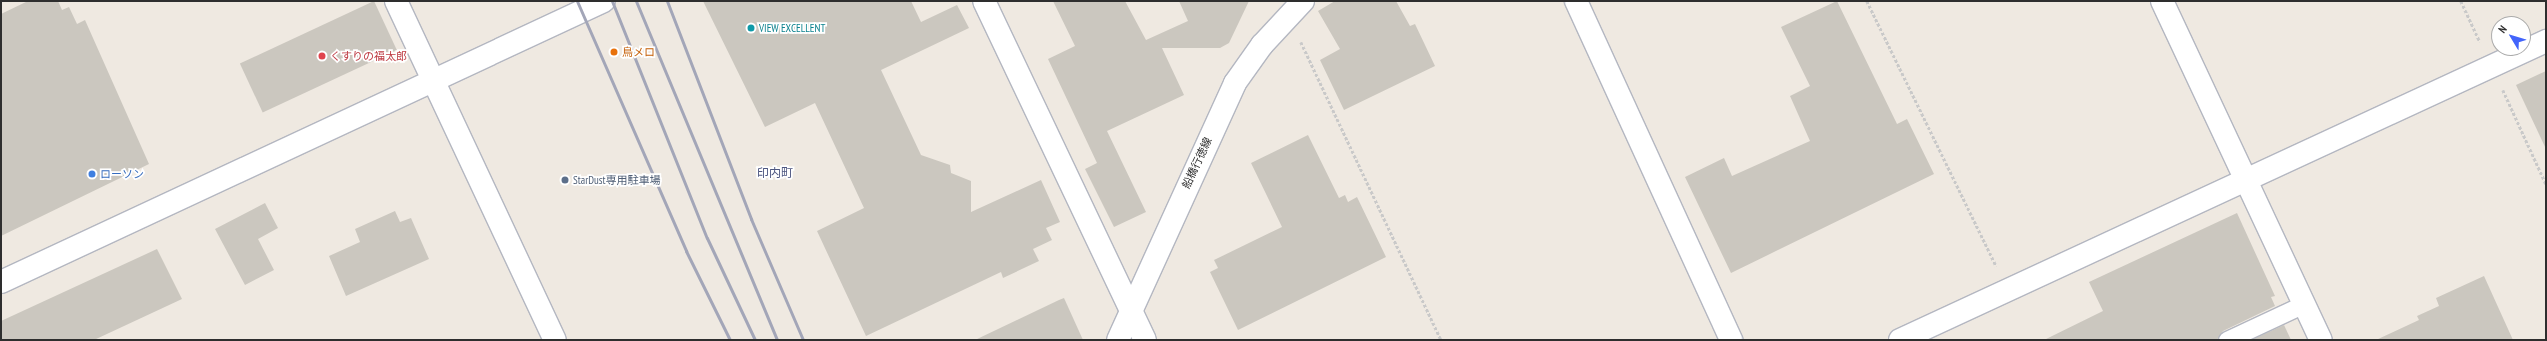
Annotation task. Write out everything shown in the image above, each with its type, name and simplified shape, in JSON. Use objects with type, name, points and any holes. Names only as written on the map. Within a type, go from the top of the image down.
[{"type":"street","points":[[396,1],[556,340]]},
{"type":"street","points":[[1,282],[604,1]]},
{"type":"street","points":[[984,1],[1145,340]]},
{"type":"street","points":[[1576,1],[1731,340]]},
{"type":"street","points":[[2162,1],[2320,340]]},
{"type":"street","name":"船橋行徳線","points":[[1118,340],[1235,83],[1295,8]]},
{"type":"street","points":[[1900,340],[2546,41]]},
{"type":"lane","points":[[2227,340],[2304,304]]},
{"type":"path","points":[[1867,1],[2007,290]]},
{"type":"path","points":[[2460,1],[2546,184]]},
{"type":"path","points":[[1295,8],[1440,340]]},
{"type":"building","points":[[28,1],[58,1],[62,10],[69,7],[77,24],[85,20],[149,164],[1,236],[1,14]]},
{"type":"building","points":[[374,1],[397,50],[263,112],[240,64]]},
{"type":"building","points":[[703,1],[911,1],[921,22],[957,5],[969,28],[881,70],[921,155],[950,165],[951,173],[971,181],[971,212],[1041,180],[1060,222],[1046,228],[1052,240],[1033,249],[1039,261],[1003,278],[1001,272],[866,336],[817,231],[864,208],[815,103],[765,127]]},
{"type":"building","points":[[1053,1],[1125,1],[1146,40],[1188,21],[1179,1],[1249,1],[1229,43],[1220,48],[1162,48],[1184,95],[1107,131],[1146,212],[1114,227],[1085,169],[1097,163],[1048,59],[1075,46]]},
{"type":"building","points":[[1335,1],[1396,1],[1410,26],[1415,24],[1435,66],[1344,110],[1320,60],[1340,49],[1318,11]]},
{"type":"building","points":[[1837,1],[1897,124],[1907,119],[1934,174],[1731,273],[1685,177],[1724,158],[1732,176],[1810,141],[1790,96],[1810,86],[1781,27]]},
{"type":"building","points":[[2546,71],[2546,149],[2516,85]]},
{"type":"building","points":[[1308,135],[1339,198],[1345,195],[1348,202],[1357,197],[1386,257],[1238,330],[1210,272],[1218,268],[1214,260],[1282,227],[1251,163]]},
{"type":"building","points":[[265,203],[278,228],[258,239],[274,270],[245,285],[215,229]]},
{"type":"building","points":[[395,211],[400,222],[411,218],[429,259],[346,296],[329,256],[360,242],[355,229]]},
{"type":"building","points":[[2237,213],[2275,296],[2271,297],[2275,306],[2223,331],[2217,340],[2044,340],[2103,311],[2089,282]]},
{"type":"building","points":[[157,249],[182,299],[94,340],[1,340],[1,321]]},
{"type":"building","points":[[2484,276],[2513,340],[2376,340],[2419,320],[2417,316],[2439,306],[2436,298]]},
{"type":"building","points":[[1064,298],[1083,340],[975,340],[1059,300]]},
{"type":"building","points":[[2284,325],[2291,340],[2251,340]]},
{"type":"railway","points":[[577,1],[686,251],[730,340]]},
{"type":"railway","points":[[612,1],[707,238],[755,340]]},
{"type":"railway","points":[[636,1],[777,340]]},
{"type":"railway","points":[[667,1],[751,219],[803,340]]},
{"type":"place","name":"VIEW EXCELLENT","points":[[751,28]]},
{"type":"place","name":"鳥メロ","points":[[614,52]]},
{"type":"place","name":"くすりの福太郎","points":[[322,56]]},
{"type":"place","name":"ローソン","points":[[92,174]]},
{"type":"place","name":"StarDust専用駐車場","points":[[565,180]]},
{"type":"district","name":"印内町","points":[[775,173]]}]
